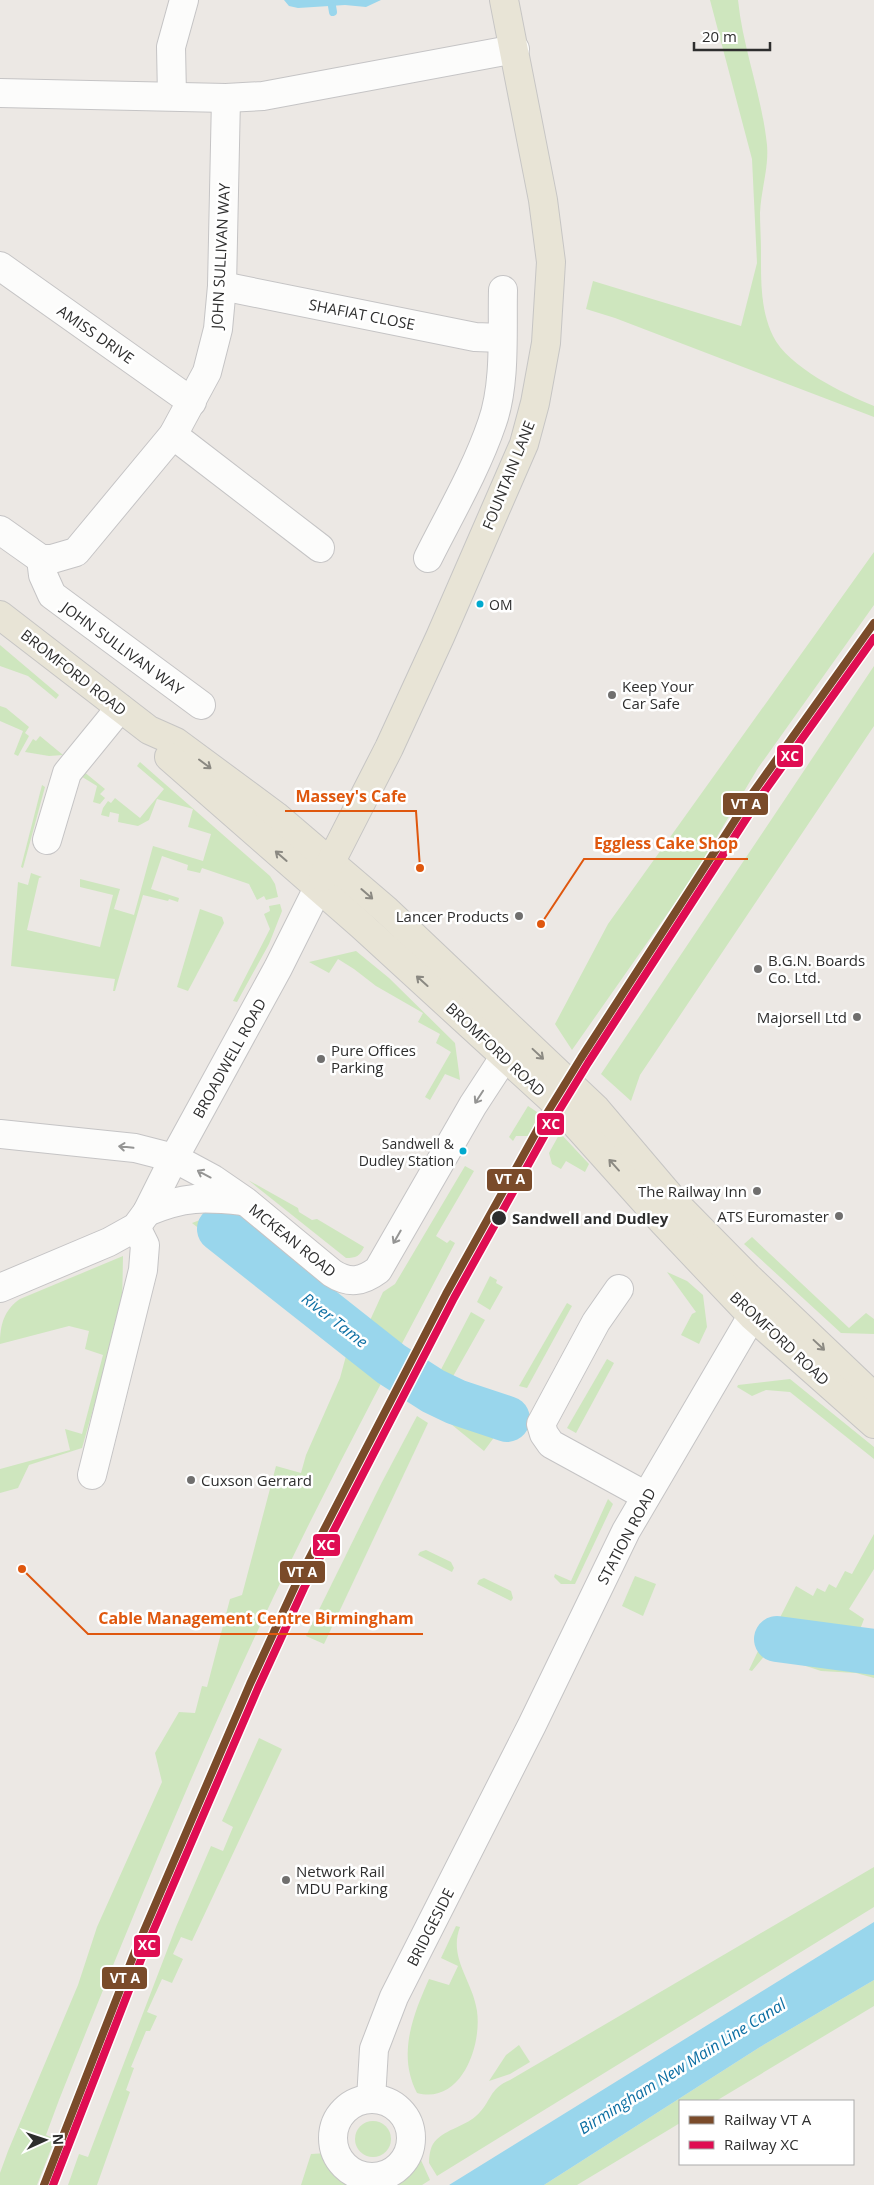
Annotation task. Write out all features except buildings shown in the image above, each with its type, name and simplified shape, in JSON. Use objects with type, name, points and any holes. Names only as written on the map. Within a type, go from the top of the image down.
[{"type":"main road","name":"FOUNTAIN LANE","points":[[318,888],[389,748],[440,637],[524,444],[535,403],[546,343],[551,262],[543,200],[504,0]]},
{"type":"main road","name":"BROMFORD ROAD","points":[[0,614],[149,730],[176,742],[276,816],[386,910],[596,1109],[685,1213],[784,1311],[872,1394]]},
{"type":"main road","name":"BROMFORD ROAD","points":[[149,730],[166,753],[506,1056],[575,1123],[664,1223],[752,1316],[874,1424]]},
{"type":"main road","points":[[470,990],[473,1008],[507,1040],[506,1056]]},
{"type":"main road","points":[[685,1213],[686,1230],[756,1301],[752,1316]]},
{"type":"main road","points":[[752,1316],[768,1307],[784,1311]]},
{"type":"main road","points":[[839,1393],[854,1395],[872,1394]]},
{"type":"street","points":[[172,96],[170,47],[184,0]]},
{"type":"street","points":[[0,93],[226,98],[264,96],[515,49]]},
{"type":"street","name":"JOHN SULLIVAN WAY","points":[[201,705],[52,595],[43,575],[41,559],[52,559],[76,552],[173,435],[207,372],[218,329],[222,286],[226,98]]},
{"type":"street","name":"AMISS DRIVE","points":[[0,266],[192,402]]},
{"type":"street","name":"SHAFIAT CLOSE","points":[[222,286],[475,337],[502,338]]},
{"type":"street","points":[[428,558],[478,458],[493,422],[499,392],[502,290]]},
{"type":"street","points":[[173,435],[320,548]]},
{"type":"street","points":[[0,530],[41,559]]},
{"type":"street","points":[[47,840],[67,773],[120,708]]},
{"type":"street","name":"BROADWELL ROAD","points":[[142,1219],[278,968],[318,888]]},
{"type":"street","name":"MCKEAN ROAD","points":[[0,1134],[134,1148],[174,1158],[213,1179],[245,1201],[343,1280],[356,1280],[369,1276],[378,1270],[473,1105],[506,1056]]},
{"type":"street","points":[[0,1288],[109,1242],[171,1202],[207,1197],[245,1201]]},
{"type":"street","points":[[92,1475],[143,1270],[145,1244],[142,1219]]},
{"type":"street","points":[[619,1289],[596,1322],[541,1424],[544,1434],[551,1444],[646,1496]]},
{"type":"street","name":"STATION ROAD","points":[[513,1764],[626,1531],[752,1316]]},
{"type":"street","name":"BRIDGESIDE","points":[[371,2099],[374,2049],[394,1997],[513,1764]]},
{"type":"green space","points":[[710,0],[738,0],[740,18],[765,127],[767,153],[760,213],[761,272],[763,305],[769,326],[780,347],[791,358],[804,369],[833,387],[874,406],[874,417],[615,318],[586,309],[593,281],[741,326],[757,263],[752,159]]},
{"type":"green space","points":[[874,552],[874,605],[758,768],[691,880],[572,1050],[555,1024],[608,924]]},
{"type":"green space","points":[[0,645],[59,695],[56,699],[28,676],[0,666]]},
{"type":"green space","points":[[874,666],[874,726],[640,1075],[631,1101],[601,1074]]},
{"type":"green space","points":[[0,706],[6,708],[29,727],[25,733],[29,736],[18,756],[14,754],[23,731],[0,721]]},
{"type":"green space","points":[[40,736],[63,755],[49,756],[25,752],[33,739],[36,741]]},
{"type":"green space","points":[[140,762],[270,876],[275,884],[278,897],[266,900],[264,896],[257,900],[249,884],[202,868],[200,873],[187,870],[188,865],[162,856],[151,889],[179,898],[178,902],[143,895],[115,991],[113,991],[115,979],[11,966],[18,882],[28,885],[31,873],[42,877],[39,878],[27,930],[100,947],[113,895],[80,887],[80,879],[120,889],[114,909],[134,915],[153,846],[203,861],[211,834],[188,827],[193,809],[157,799],[149,820],[138,826],[118,822],[119,814],[110,812],[109,817],[101,815],[108,801],[111,803],[115,798],[140,818],[164,789],[137,766]]},
{"type":"green space","points":[[83,771],[105,789],[100,794],[105,798],[100,804],[93,802],[97,786],[79,775]]},
{"type":"green space","points":[[42,785],[45,787],[23,868],[21,867]]},
{"type":"green space","points":[[280,904],[282,911],[269,944],[237,1002],[233,1001],[270,929],[264,914],[270,911],[269,906]]},
{"type":"green space","points":[[200,909],[222,917],[224,923],[188,991],[177,987]]},
{"type":"green space","points":[[356,951],[389,978],[455,1043],[460,1080],[445,1074],[430,1100],[425,1097],[451,1052],[436,1043],[440,1034],[418,1022],[423,1013],[376,986],[338,959],[329,973],[309,962]]},
{"type":"green space","points":[[528,1106],[540,1114],[528,1136],[516,1136],[513,1141],[509,1137]]},
{"type":"green space","points":[[560,1133],[589,1164],[585,1172],[566,1161],[561,1169],[552,1164],[549,1153]]},
{"type":"green space","points":[[465,1166],[474,1171],[436,1236],[447,1243],[450,1240],[455,1243],[317,1509],[273,1598],[216,1722],[136,1910],[59,2100],[46,2135],[55,2139],[37,2185],[0,2185],[0,2173],[8,2151],[78,1985],[97,1927],[162,1782],[155,1753],[179,1712],[195,1713],[202,1686],[207,1687],[230,1599],[242,1595],[276,1466],[301,1473],[306,1455],[340,1378],[346,1356],[367,1327],[383,1292],[395,1284]]},
{"type":"green space","points":[[248,1180],[298,1208],[299,1212],[312,1220],[317,1219],[364,1247],[357,1256],[346,1258]]},
{"type":"green space","points":[[213,1215],[229,1220],[351,1314],[334,1335],[192,1223]]},
{"type":"green space","points":[[752,1237],[849,1328],[866,1313],[874,1319],[874,1334],[841,1333],[744,1244]]},
{"type":"green space","points":[[123,1256],[122,1308],[82,1448],[29,1465],[18,1488],[0,1493],[0,1469],[70,1450],[65,1429],[82,1434],[103,1355],[85,1349],[89,1331],[69,1326],[0,1344],[4,1318],[10,1308],[20,1299]]},
{"type":"green space","points":[[667,1272],[687,1281],[703,1295],[707,1327],[699,1344],[681,1335],[692,1314],[696,1312]]},
{"type":"green space","points":[[490,1276],[503,1287],[490,1310],[477,1302]]},
{"type":"green space","points":[[567,1303],[572,1306],[527,1388],[519,1386]]},
{"type":"green space","points":[[471,1312],[485,1320],[447,1387],[512,1413],[484,1451],[424,1402]]},
{"type":"green space","points":[[607,1359],[614,1363],[576,1433],[567,1428]]},
{"type":"green space","points":[[790,1379],[874,1447],[874,1459],[790,1392],[766,1390],[752,1396],[737,1387],[738,1385]]},
{"type":"green space","points":[[417,1416],[428,1423],[324,1644],[306,1636],[381,1484]]},
{"type":"green space","points":[[608,1499],[613,1504],[575,1584],[561,1584],[554,1577],[555,1574],[571,1581]]},
{"type":"green space","points":[[874,1534],[874,1569],[849,1609],[864,1619],[856,1640],[874,1641],[874,1678],[856,1673],[821,1671],[767,1653],[752,1671],[749,1670],[758,1651],[762,1653],[796,1586],[813,1596],[817,1588],[825,1592],[829,1584],[836,1588],[845,1571],[852,1574]]},
{"type":"green space","points":[[426,1550],[451,1562],[454,1568],[452,1572],[418,1555]]},
{"type":"green space","points":[[635,1576],[656,1584],[643,1616],[622,1606]]},
{"type":"green space","points":[[484,1578],[511,1591],[513,1598],[511,1601],[477,1584],[479,1580]]},
{"type":"green space","points":[[259,1738],[282,1749],[192,1941],[181,1937],[173,1954],[183,1959],[172,1983],[162,1979],[147,2012],[157,2016],[150,2031],[146,2031],[131,2067],[134,2068],[126,2090],[130,2092],[97,2185],[68,2185],[79,2154],[88,2157],[176,1927],[211,1846],[223,1851],[233,1827],[222,1821]]},
{"type":"green space","points":[[874,1867],[874,1907],[437,2176],[429,2163],[433,2144],[442,2135],[476,2116],[498,2087]]},
{"type":"green space","points":[[456,1926],[460,1927],[457,1938],[459,1959],[475,2000],[477,2011],[476,2040],[472,2055],[457,2082],[446,2090],[432,2094],[417,2093],[411,2079],[408,2064],[409,2035],[429,1979],[449,1985],[458,1966],[441,1958]]},
{"type":"green space","points":[[874,1980],[874,2006],[718,2100],[679,2100],[679,2124],[577,2185],[544,2185],[760,2047]]},
{"type":"green space","points":[[519,2045],[530,2062],[510,2074],[489,2081],[506,2055]]},
{"type":"green space","points":[[373,2121],[386,2126],[391,2139],[386,2152],[373,2157],[360,2152],[355,2139],[360,2126]]},
{"type":"green space","points":[[327,2153],[340,2177],[354,2185],[301,2185],[311,2154]]},
{"type":"green space","points":[[420,2158],[430,2180],[422,2185],[390,2185],[410,2174]]},
{"type":"water","points":[[284,0],[381,0],[366,7],[345,5],[298,8],[289,6]]},
{"type":"water","name":"Birmingham New Main Line Canal","points":[[874,1922],[874,1980],[760,2047],[544,2185],[449,2185]]},
{"type":"waterway","points":[[332,6],[333,12]]},
{"type":"waterway","name":"River Tame","points":[[220,1229],[391,1364],[433,1391],[456,1402],[507,1419]]},
{"type":"waterway","name":"River Tame","points":[[777,1639],[874,1652]]},
{"type":"transit line","points":[[44,2185],[134,1954],[250,1684],[296,1584],[446,1294],[544,1118],[581,1058],[752,794],[874,623]]},
{"type":"rail line","name":"XC","points":[[53,2185],[142,1957],[258,1688],[304,1588],[454,1298],[552,1122],[588,1063],[759,799],[874,638]]},
{"type":"place","name":"OM","points":[[480,604]]},
{"type":"place","name":"Keep Your Car Safe","points":[[612,695]]},
{"type":"place","name":"Massey's Cafe","points":[[420,868]]},
{"type":"place","name":"Lancer Products","points":[[519,916]]},
{"type":"place","name":"Eggless Cake Shop","points":[[541,924]]},
{"type":"place","name":"B.G.N. Boards Co. Ltd.","points":[[758,969]]},
{"type":"place","name":"Majorsell Ltd","points":[[857,1017]]},
{"type":"place","name":"Pure Offices Parking","points":[[321,1059]]},
{"type":"place","name":"Sandwell & Dudley Station","points":[[463,1151]]},
{"type":"place","name":"The Railway Inn","points":[[757,1191]]},
{"type":"place","name":"ATS Euromaster","points":[[839,1216]]},
{"type":"place","name":"Sandwell and Dudley","points":[[499,1218]]},
{"type":"place","name":"Cuxson Gerrard","points":[[191,1480]]},
{"type":"place","name":"Cable Management Centre Birmingham","points":[[22,1569]]},
{"type":"place","name":"Network Rail MDU Parking","points":[[286,1880]]}]
